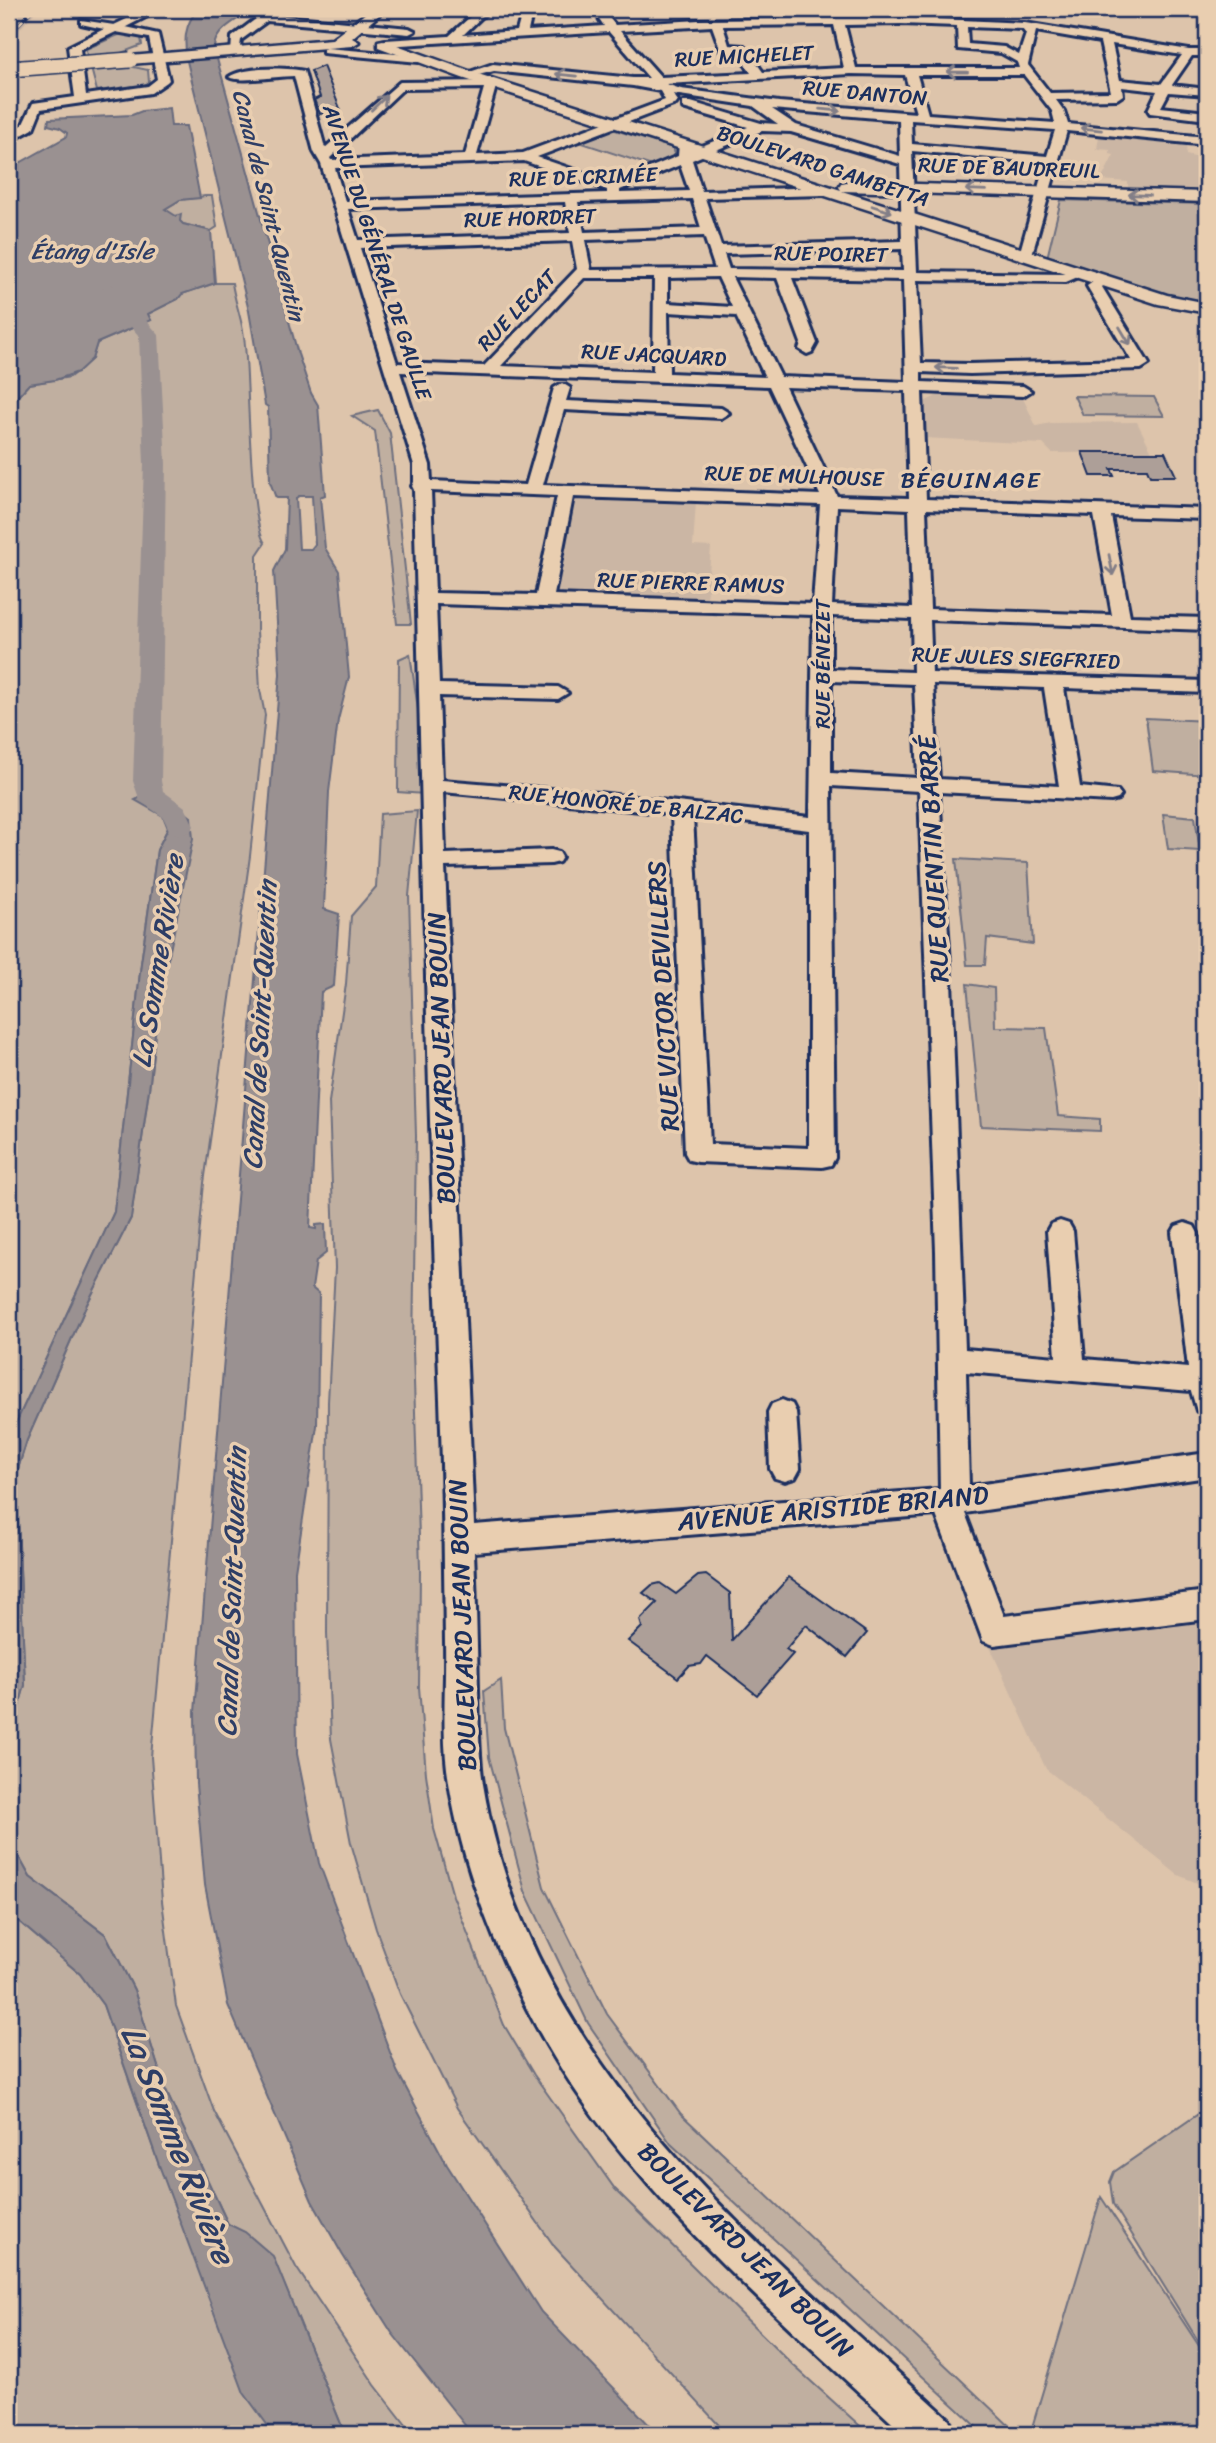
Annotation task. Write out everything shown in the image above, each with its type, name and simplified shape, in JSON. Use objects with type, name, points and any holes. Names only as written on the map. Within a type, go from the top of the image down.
[{"type":"main road","points":[[346,45],[379,9]]},
{"type":"main road","name":"BOULEVARD GAMBETTA","points":[[231,52],[346,45],[405,47],[422,60],[614,122],[684,152],[704,151],[818,188],[853,192],[908,217],[1164,300],[1207,308]]},
{"type":"main road","points":[[9,69],[231,52]]},
{"type":"main road","name":"RUE DE BAUDREUIL","points":[[853,192],[908,188],[1207,197]]},
{"type":"street","points":[[82,99],[74,47],[156,9]]},
{"type":"street","points":[[231,52],[236,39],[276,9]]},
{"type":"street","points":[[405,47],[454,37],[485,9]]},
{"type":"street","points":[[522,33],[528,9]]},
{"type":"street","points":[[602,9],[601,14],[611,28],[662,84],[672,101]]},
{"type":"street","points":[[737,22],[803,13],[878,14],[900,21]]},
{"type":"street","points":[[264,17],[346,45],[422,60]]},
{"type":"street","points":[[235,77],[272,72],[346,45],[737,22],[961,23],[1025,20],[1106,40],[1189,53],[1207,53]]},
{"type":"street","points":[[1024,66],[1032,33],[1025,20]]},
{"type":"street","points":[[839,21],[851,71]]},
{"type":"street","points":[[9,138],[29,126],[34,109],[43,104],[157,86],[163,80],[154,36],[85,22]]},
{"type":"street","points":[[717,23],[725,49],[740,48],[759,75]]},
{"type":"street","points":[[961,23],[962,47],[1004,50],[1024,66],[1058,111],[1062,126],[1026,255]]},
{"type":"street","points":[[1045,97],[1117,94],[1116,83],[1105,57],[1106,40]]},
{"type":"street","name":"AVENUE DU GÉNÉRAL DE GAULLE","points":[[346,45],[299,80],[320,152],[326,160],[393,367],[422,465],[420,486]]},
{"type":"street","points":[[1189,53],[1165,87],[1154,110],[1207,116]]},
{"type":"street","name":"RUE MICHELET","points":[[662,84],[759,75],[1024,66]]},
{"type":"street","points":[[467,75],[493,67],[662,84]]},
{"type":"street","points":[[910,71],[923,117]]},
{"type":"street","points":[[326,160],[348,132],[400,86],[481,86],[491,83]]},
{"type":"street","points":[[470,159],[491,83]]},
{"type":"street","points":[[1116,83],[1207,92]]},
{"type":"street","name":"RUE DANTON","points":[[662,84],[752,101],[887,115],[1062,126]]},
{"type":"street","points":[[326,160],[524,157],[672,101],[760,127],[792,128],[907,162]]},
{"type":"street","points":[[718,114],[752,101],[792,128]]},
{"type":"street","points":[[887,115],[888,130],[906,143],[1052,160]]},
{"type":"street","points":[[905,116],[906,143]]},
{"type":"street","points":[[1062,126],[1207,141]]},
{"type":"street","points":[[704,151],[760,127]]},
{"type":"street","points":[[316,134],[330,139],[348,132]]},
{"type":"street","name":"RUE QUENTIN BARRÉ","points":[[906,143],[923,678],[930,785],[953,1359],[955,1501],[950,1513],[994,1631],[1207,1605]]},
{"type":"street","points":[[524,157],[614,192],[684,152]]},
{"type":"street","name":"RUE BÉNEZET","points":[[684,152],[723,273],[829,494],[823,610],[820,825],[822,1158],[767,1155]]},
{"type":"street","name":"RUE DE CRIMÉE","points":[[341,205],[488,227],[570,198],[614,192],[698,195],[818,188]]},
{"type":"street","name":"RUE LECAT","points":[[489,370],[584,270],[570,198]]},
{"type":"street","name":"RUE HORDRET","points":[[353,244],[488,227],[578,238],[708,232]]},
{"type":"street","points":[[715,250],[908,245]]},
{"type":"street","name":"RUE POIRET","points":[[581,274],[723,273],[1066,278],[1080,273]]},
{"type":"street","points":[[661,274],[661,377]]},
{"type":"street","points":[[783,274],[809,343],[807,349]]},
{"type":"street","points":[[914,367],[970,369],[1141,364],[1094,286],[1102,280]]},
{"type":"street","points":[[661,307],[743,312]]},
{"type":"street","name":"RUE JACQUARD","points":[[393,367],[1023,391]]},
{"type":"street","points":[[533,490],[566,372]]},
{"type":"street","points":[[557,405],[721,413]]},
{"type":"street","name":"RUE DE MULHOUSE","points":[[420,486],[1207,514]]},
{"type":"street","name":"BOULEVARD JEAN BOUIN","points":[[420,486],[446,1234],[458,1484],[462,1702],[460,1722],[476,1833],[497,1901],[533,1983],[596,2086],[629,2133],[666,2177],[934,2434]]},
{"type":"street","points":[[544,600],[566,491]]},
{"type":"street","points":[[1101,509],[1122,621]]},
{"type":"street","name":"RUE PIERRE RAMUS","points":[[425,598],[544,600],[1207,625]]},
{"type":"street","name":"RUE JULES SIEGFRIED","points":[[823,676],[1207,687]]},
{"type":"street","points":[[1053,681],[1070,792]]},
{"type":"street","points":[[429,690],[558,693]]},
{"type":"street","points":[[822,779],[1111,794]]},
{"type":"street","name":"RUE HONORÉ DE BALZAC","points":[[432,785],[820,825]]},
{"type":"street","name":"RUE VICTOR DEVILLERS","points":[[682,809],[698,1153],[767,1155]]},
{"type":"street","points":[[435,860],[551,857]]},
{"type":"street","points":[[1060,1231],[1070,1370]]},
{"type":"street","points":[[953,1359],[1070,1370],[1206,1392],[1203,1326],[1185,1233]]},
{"type":"street","points":[[782,1412],[785,1469]]},
{"type":"street","name":"AVENUE ARISTIDE BRIAND","points":[[457,1540],[955,1501],[1207,1465]]},
{"type":"shaded area","points":[[9,9],[38,9],[9,41]]},
{"type":"shaded area","points":[[123,33],[141,37],[142,45],[116,55],[87,57],[86,49]]},
{"type":"shaded area","points":[[129,66],[148,70],[149,82],[145,85],[97,91],[92,72],[94,67]]},
{"type":"shaded area","points":[[609,128],[673,148],[676,158],[655,167],[576,141]]},
{"type":"shaded area","points":[[1099,136],[1187,143],[1186,155],[1199,158],[1207,193],[1128,191],[1128,182],[1101,180],[1114,155],[1110,154],[1110,150],[1097,149]]},
{"type":"shaded area","points":[[212,196],[217,227],[211,231],[183,224],[165,209],[180,200]]},
{"type":"shaded area","points":[[1061,200],[1207,204],[1207,304],[1170,297],[1047,258]]},
{"type":"shaded area","points":[[215,283],[232,283],[244,338],[253,481],[260,530],[265,543],[257,555],[257,630],[260,690],[265,715],[250,856],[204,1183],[151,1757],[162,1901],[176,2006],[214,2111],[296,2267],[375,2385],[413,2434],[345,2434],[273,2257],[245,2233],[228,2224],[165,2089],[134,1990],[106,1935],[30,1877],[9,1839],[9,1742],[25,1685],[16,1475],[27,1440],[86,1306],[131,1218],[150,1082],[160,983],[169,955],[191,817],[154,810],[164,816],[168,828],[157,850],[141,963],[114,1212],[9,1438],[9,406],[29,384],[70,377],[92,359],[97,343],[151,320],[147,314],[178,299],[182,294]]},
{"type":"shaded area","points":[[945,392],[1021,394],[1036,426],[1051,423],[1137,422],[1152,452],[1052,453],[1043,444],[924,438],[922,403]]},
{"type":"shaded area","points":[[1074,396],[1154,397],[1164,416],[1083,415]]},
{"type":"shaded area","points":[[378,410],[390,433],[411,624],[397,624],[375,431],[352,416]]},
{"type":"shaded area","points":[[573,500],[696,502],[693,546],[711,547],[707,601],[556,594]]},
{"type":"shaded area","points":[[410,654],[418,709],[424,794],[398,792],[399,659]]},
{"type":"shaded area","points":[[1146,718],[1207,721],[1207,775],[1153,771]]},
{"type":"shaded area","points":[[417,811],[409,896],[416,1136],[413,1350],[420,1568],[419,1687],[426,1774],[434,1829],[453,1896],[504,2025],[534,2075],[615,2189],[793,2365],[869,2434],[727,2434],[555,2247],[457,2108],[400,1994],[376,1929],[351,1843],[331,1739],[327,1633],[328,1402],[335,1268],[329,1102],[346,984],[351,916],[376,887],[380,814]]},
{"type":"shaded area","points":[[1163,814],[1195,817],[1200,851],[1168,849]]},
{"type":"shaded area","points":[[956,859],[1028,863],[1033,944],[987,938],[985,965],[967,965]]},
{"type":"shaded area","points":[[967,984],[994,988],[995,1027],[1046,1028],[1058,1116],[1100,1119],[1100,1131],[981,1126]]},
{"type":"shaded area","points":[[1207,1618],[1207,1887],[1178,1875],[1046,1769],[989,1645]]},
{"type":"shaded area","points":[[501,1680],[504,1728],[544,1887],[607,2014],[681,2114],[1018,2434],[985,2434],[671,2144],[588,2023],[525,1891],[489,1757],[484,1691]]},
{"type":"shaded area","points":[[9,1913],[80,1974],[103,2005],[159,2165],[293,2434],[9,2434]]},
{"type":"shaded area","points":[[1207,2108],[1207,2355],[1113,2204],[1110,2182],[1114,2172]]},
{"type":"shaded area","points":[[1101,2197],[1207,2358],[1207,2434],[1030,2434]]},
{"type":"water","name":"Canal de Saint-Quentin","points":[[198,9],[253,9],[223,30],[214,48],[298,354],[311,393],[318,405],[325,495],[320,497],[325,548],[339,571],[349,677],[338,720],[329,792],[324,909],[339,914],[334,986],[321,992],[310,1228],[316,1229],[316,1225],[325,1224],[326,1253],[316,1261],[312,1288],[319,1294],[317,1426],[295,1571],[297,1754],[319,1863],[397,2071],[447,2165],[541,2312],[658,2434],[472,2434],[392,2333],[312,2201],[228,2005],[205,1885],[196,1784],[195,1712],[280,674],[274,571],[285,549],[287,498],[276,498],[270,482],[268,407],[265,405],[249,311],[187,61],[186,33]],"holes":[[[312,496],[315,544],[311,549],[299,549],[296,498]]]},
{"type":"water","name":"Étang d'Isle","points":[[169,108],[171,126],[186,126],[200,198],[180,200],[165,209],[176,216],[181,214],[180,221],[183,224],[211,231],[215,283],[182,294],[178,299],[148,314],[151,320],[97,343],[92,359],[78,372],[55,380],[29,384],[9,406],[9,169],[66,137],[67,133],[60,128],[48,125],[49,119],[132,115]]},
{"type":"water","points":[[157,789],[191,817],[193,839],[169,955],[160,983],[150,1082],[131,1218],[86,1306],[27,1440],[16,1475],[25,1685],[9,1742],[9,1438],[114,1212],[141,963],[157,850],[168,828],[163,816],[135,800]]},
{"type":"water","points":[[9,1839],[30,1877],[106,1935],[134,1990],[165,2089],[228,2224],[245,2232],[273,2256],[345,2434],[274,2434],[244,2393],[103,2005],[80,1974],[9,1913]]},
{"type":"building","points":[[323,66],[341,111],[320,114],[314,100],[320,97],[311,71]]},
{"type":"building","points":[[1082,452],[1165,452],[1176,476],[1150,476],[1147,469],[1111,469],[1114,476],[1091,476]]},
{"type":"building","points":[[706,1575],[730,1593],[732,1640],[789,1577],[867,1633],[847,1657],[806,1625],[786,1649],[793,1654],[757,1695],[707,1656],[701,1664],[689,1666],[678,1678],[628,1641],[642,1627],[640,1620],[657,1603],[643,1593],[652,1585],[660,1583],[676,1594],[698,1576]]},
{"type":"waterway","name":"La Somme Rivière","points":[[109,290],[149,335],[155,464],[147,781],[150,795],[175,813],[180,826]]},
{"type":"railway","points":[[9,17],[16,9]]},
{"type":"railway","points":[[9,35],[33,9]]},
{"type":"district","name":"BÉGUINAGE","points":[[971,480]]}]
